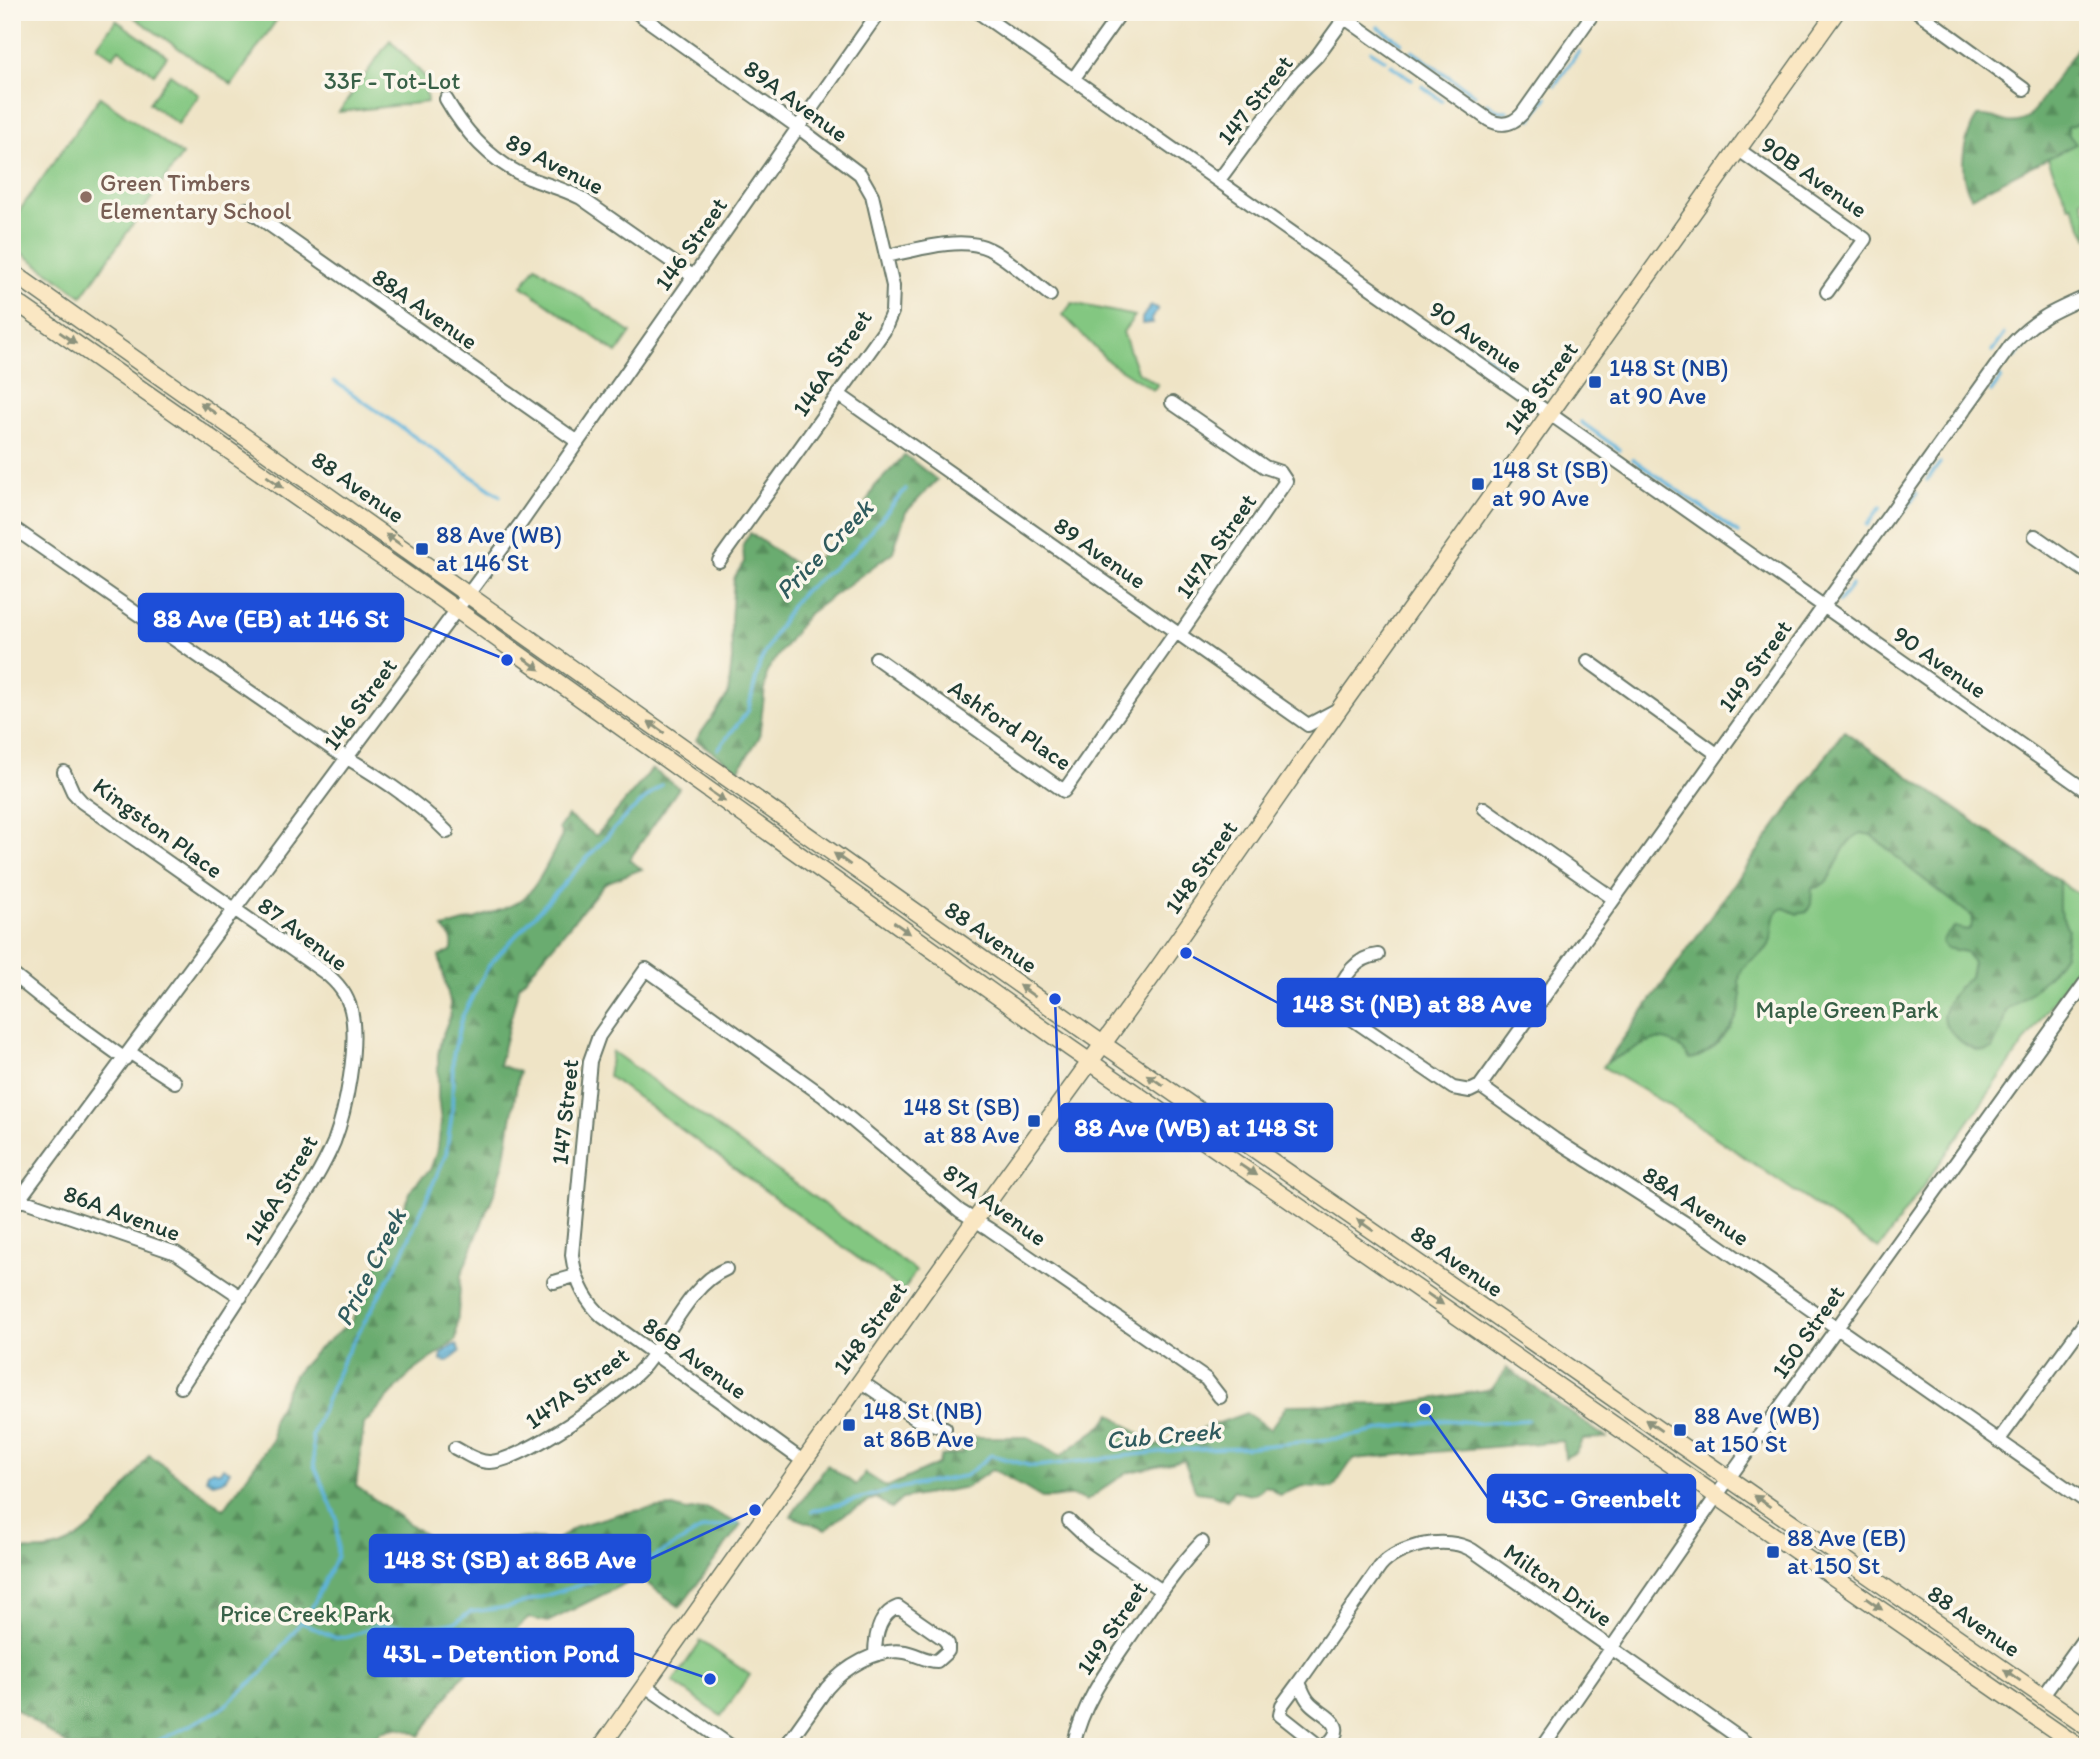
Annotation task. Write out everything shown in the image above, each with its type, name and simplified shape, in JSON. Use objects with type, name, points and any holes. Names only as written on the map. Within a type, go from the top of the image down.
[{"type":"main road","name":"148 Street","points":[[601,1747],[1836,12]]},
{"type":"main road","name":"88 Avenue","points":[[12,272],[1103,1044],[2088,1728]]},
{"type":"main road","name":"88 Avenue","points":[[12,299],[456,610],[1090,1062],[2079,1747]]},
{"type":"street","name":"89A Avenue","points":[[636,12],[850,165],[867,184],[876,207],[887,256]]},
{"type":"street","name":"146 Street","points":[[15,1203],[469,594],[879,12]]},
{"type":"street","name":"90 Avenue","points":[[978,12],[2088,792]]},
{"type":"street","points":[[1074,78],[1121,12]]},
{"type":"street","points":[[1347,15],[1489,120],[1508,124],[1522,114],[1594,12]]},
{"type":"street","points":[[1918,12],[2024,89]]},
{"type":"street","name":"147 Street","points":[[1219,180],[1293,80],[1317,56],[1347,15]]},
{"type":"street","name":"89 Avenue","points":[[446,99],[466,131],[482,149],[498,161],[515,172],[565,189],[581,198],[694,277]]},
{"type":"street","name":"90B Avenue","points":[[1739,150],[1865,239],[1827,292]]},
{"type":"street","name":"88A Avenue","points":[[247,209],[578,442]]},
{"type":"street","points":[[887,256],[967,243],[988,248],[1050,295]]},
{"type":"street","name":"146A Street","points":[[719,561],[884,331],[894,297],[887,256]]},
{"type":"street","name":"149 Street","points":[[1480,1086],[2011,345],[2032,324],[2088,296]]},
{"type":"street","name":"89 Avenue","points":[[838,394],[1308,725],[1340,708]]},
{"type":"street","name":"147A Street","points":[[1172,403],[1265,467],[1280,472],[1286,481],[1178,633]]},
{"type":"street","points":[[12,527],[429,815],[447,832]]},
{"type":"street","points":[[2035,536],[2088,573]]},
{"type":"street","name":"Ashford Place","points":[[876,658],[1064,792],[1178,633]]},
{"type":"street","points":[[1588,661],[1717,754]]},
{"type":"street","name":"Kingston Place","points":[[64,772],[73,792],[82,802],[235,910]]},
{"type":"street","points":[[1484,808],[1614,900]]},
{"type":"street","name":"87 Avenue","points":[[235,910],[324,972],[344,993]]},
{"type":"street","points":[[1378,955],[1363,958],[1348,975],[1336,996],[1339,1010],[1453,1088],[1470,1091],[1480,1086]]},
{"type":"street","name":"147 Street","points":[[575,1276],[572,1255],[590,1061],[599,1035],[646,968]]},
{"type":"street","name":"87A Avenue","points":[[646,968],[822,1095],[958,1210],[1206,1379],[1220,1397]]},
{"type":"street","points":[[12,974],[53,1007],[127,1056],[174,1082]]},
{"type":"street","name":"150 Street","points":[[1543,1747],[1729,1478],[2088,979]]},
{"type":"street","name":"146A Street","points":[[181,1387],[316,1178],[340,1126],[349,1082],[353,1030],[351,1012],[344,993]]},
{"type":"street","name":"88A Avenue","points":[[1480,1086],[1554,1139],[1704,1235],[2088,1503]]},
{"type":"street","name":"86A Avenue","points":[[15,1203],[176,1253],[241,1297]]},
{"type":"street","name":"147A Street","points":[[455,1448],[485,1462],[509,1458],[533,1447],[634,1378],[702,1285],[726,1269]]},
{"type":"street","points":[[554,1282],[575,1276]]},
{"type":"street","name":"86B Avenue","points":[[575,1276],[598,1312],[803,1461]]},
{"type":"street","points":[[1998,1441],[2088,1318]]},
{"type":"street","points":[[860,1381],[916,1419],[946,1428]]},
{"type":"street","points":[[1069,1521],[1088,1540],[1162,1591]]},
{"type":"street","name":"149 Street","points":[[1073,1747],[1081,1718],[1096,1687],[1162,1591],[1202,1542]]},
{"type":"street","name":"Milton Drive","points":[[1299,1682],[1308,1701],[1335,1725],[1335,1734],[1326,1745],[1318,1745],[1280,1715],[1282,1705],[1387,1559],[1399,1551],[1447,1542],[1468,1548],[1752,1747]]},
{"type":"street","points":[[785,1747],[834,1680],[875,1655],[885,1652],[905,1652],[929,1661],[937,1661],[948,1651],[948,1644],[898,1607],[887,1614],[879,1628],[875,1655]]},
{"type":"street","points":[[2042,1697],[2088,1633]]},
{"type":"street","points":[[644,1685],[732,1747]]},
{"type":"green space","points":[[140,12],[282,12],[232,85],[135,18]]},
{"type":"green space","points":[[116,20],[167,56],[154,74],[119,49],[113,57],[97,46]]},
{"type":"green space","points":[[2088,33],[2086,47],[2074,76],[2088,81],[2086,110],[2080,122],[2067,127],[2076,144],[1971,197],[1963,167],[1968,135],[1977,116],[2009,122],[2029,117]]},
{"type":"green space","name":"33F - Tot-Lot","points":[[390,40],[430,82],[426,91],[427,102],[339,112]]},
{"type":"green space","points":[[2088,49],[2088,81],[2074,76]]},
{"type":"green space","points":[[170,74],[199,95],[178,124],[149,103]]},
{"type":"green space","points":[[100,97],[182,155],[82,296],[12,246],[12,221]]},
{"type":"green space","points":[[2088,112],[2088,197],[2081,200],[2088,215],[2088,239],[2072,205],[2069,206],[2047,157],[2075,144],[2067,126],[2080,123]]},
{"type":"green space","points":[[536,266],[631,333],[617,353],[522,286]]},
{"type":"green space","points":[[1072,303],[1135,316],[1123,332],[1137,371],[1158,385],[1153,390],[1109,362],[1063,315]]},
{"type":"green space","points":[[905,455],[937,480],[906,512],[893,552],[807,615],[767,671],[759,738],[738,770],[696,740],[728,695],[732,659],[734,578],[744,562],[743,544],[750,533],[802,569],[834,546],[858,518],[875,486]]},
{"type":"green space","name":"Maple Green Park","points":[[1844,731],[2088,901],[2088,952],[1879,1249],[1668,1105],[1603,1067]]},
{"type":"green space","points":[[1844,731],[2059,881],[2059,910],[2068,929],[2064,954],[2052,971],[2035,989],[2006,1011],[1992,1049],[1977,1050],[1962,1042],[1950,1030],[1943,1017],[1953,994],[1970,977],[1973,963],[1966,952],[1946,948],[1942,942],[1955,927],[1967,930],[1971,928],[1973,917],[1909,868],[1872,835],[1861,833],[1846,846],[1827,881],[1812,888],[1811,904],[1807,912],[1797,914],[1784,908],[1775,914],[1769,945],[1745,966],[1740,975],[1739,1010],[1723,1038],[1707,1052],[1690,1059],[1675,1044],[1665,1040],[1653,1040],[1607,1062]]},
{"type":"green space","name":"Price Creek Park","points":[[652,769],[679,788],[629,860],[642,869],[605,883],[519,986],[499,1065],[519,1072],[504,1163],[461,1275],[456,1340],[410,1374],[364,1424],[356,1486],[470,1567],[470,1547],[525,1538],[555,1541],[577,1526],[622,1513],[673,1507],[687,1511],[706,1508],[741,1525],[680,1607],[638,1577],[548,1622],[529,1618],[461,1677],[420,1736],[410,1730],[390,1728],[379,1733],[376,1747],[70,1747],[12,1706],[12,1549],[47,1550],[79,1537],[102,1516],[149,1455],[224,1509],[273,1439],[272,1421],[294,1375],[316,1351],[352,1321],[413,1186],[430,1170],[438,1148],[441,1122],[438,1055],[450,1016],[450,1002],[439,956],[451,951],[452,941],[443,928],[519,902],[536,884],[562,836],[559,828],[568,816],[596,836]]},
{"type":"green space","points":[[612,1051],[916,1271],[903,1291],[608,1076]]},
{"type":"green space","points":[[1507,1368],[1606,1438],[1583,1439],[1576,1452],[1565,1458],[1563,1441],[1353,1459],[1333,1488],[1303,1486],[1279,1495],[1272,1488],[1265,1486],[1251,1494],[1234,1490],[1227,1500],[1196,1492],[1184,1460],[1126,1473],[1086,1501],[1069,1496],[1042,1498],[993,1469],[967,1487],[902,1499],[891,1509],[876,1498],[845,1514],[826,1529],[791,1516],[827,1465],[856,1485],[865,1473],[887,1487],[938,1464],[941,1456],[963,1453],[961,1450],[970,1437],[1027,1437],[1060,1456],[1103,1425],[1111,1414],[1156,1446],[1246,1413],[1270,1429],[1287,1405],[1400,1404],[1492,1389]]},
{"type":"green space","points":[[701,1641],[750,1675],[721,1716],[673,1682]]},
{"type":"water","points":[[1151,305],[1158,309],[1151,319],[1153,323],[1142,324],[1142,318]]},
{"type":"water","points":[[457,1345],[460,1352],[447,1362],[441,1361],[441,1354]]},
{"type":"water","points":[[223,1467],[230,1471],[225,1480],[213,1483],[206,1479],[208,1471],[220,1472]]},
{"type":"waterway","points":[[1378,27],[1402,43]]},
{"type":"waterway","points":[[1371,51],[1385,60]]},
{"type":"waterway","points":[[1412,51],[1475,95]]},
{"type":"waterway","points":[[1555,85],[1579,51]]},
{"type":"waterway","points":[[1391,65],[1412,80]]},
{"type":"waterway","points":[[1422,86],[1442,101]]},
{"type":"waterway","points":[[1531,119],[1547,97]]},
{"type":"waterway","points":[[1487,103],[1499,111],[1507,111]]},
{"type":"waterway","points":[[1992,351],[2004,334]]},
{"type":"waterway","points":[[2015,357],[2030,339]]},
{"type":"waterway","points":[[1472,346],[1503,368]]},
{"type":"waterway","points":[[1991,392],[2001,378]]},
{"type":"waterway","points":[[334,381],[500,496]]},
{"type":"waterway","points":[[1581,422],[1620,450]]},
{"type":"waterway","points":[[1633,459],[1738,533]]},
{"type":"waterway","points":[[1927,480],[1940,463]]},
{"type":"waterway","name":"Price Creek","points":[[718,749],[748,711],[760,663],[792,605],[804,591],[853,552],[906,489]]},
{"type":"waterway","points":[[1906,509],[1917,493]]},
{"type":"waterway","points":[[1867,525],[1881,506]]},
{"type":"waterway","points":[[1839,602],[1852,585]]},
{"type":"waterway","name":"Price Creek","points":[[146,1747],[220,1710],[262,1673],[311,1609],[337,1556],[337,1519],[314,1465],[312,1435],[343,1360],[400,1259],[446,1154],[452,1114],[453,1056],[462,1017],[489,965],[625,817],[661,785]]},
{"type":"waterway","name":"Cub Creek","points":[[812,1511],[905,1487],[965,1476],[991,1455],[1039,1466],[1176,1450],[1251,1447],[1342,1438],[1447,1420],[1478,1423],[1528,1420]]},
{"type":"waterway","name":"Cub Creek","points":[[300,1622],[336,1638],[348,1637],[375,1626],[442,1625],[456,1622],[470,1612],[509,1607],[635,1568],[703,1529],[738,1523]]},
{"type":"place","name":"Green Timbers Elementary School","points":[[86,197]]},
{"type":"place","name":"148 St (NB) at 90 Ave","points":[[1595,382]]},
{"type":"place","name":"148 St (SB) at 90 Ave","points":[[1478,484]]},
{"type":"place","name":"88 Ave (WB) at 146 St","points":[[422,549]]},
{"type":"place","name":"88 Ave (EB) at 146 St","points":[[507,660]]},
{"type":"place","name":"148 St (NB) at 88 Ave","points":[[1186,953]]},
{"type":"place","name":"88 Ave (WB) at 148 St","points":[[1055,999]]},
{"type":"place","name":"148 St (SB) at 88 Ave","points":[[1034,1121]]},
{"type":"place","name":"43C - Greenbelt","points":[[1425,1409]]},
{"type":"place","name":"148 St (NB) at 86B Ave","points":[[849,1425]]},
{"type":"place","name":"88 Ave (WB) at 150 St","points":[[1680,1430]]},
{"type":"place","name":"148 St (SB) at 86B Ave","points":[[755,1510]]},
{"type":"place","name":"88 Ave (EB) at 150 St","points":[[1773,1552]]},
{"type":"place","name":"43L - Detention Pond","points":[[710,1679]]}]
